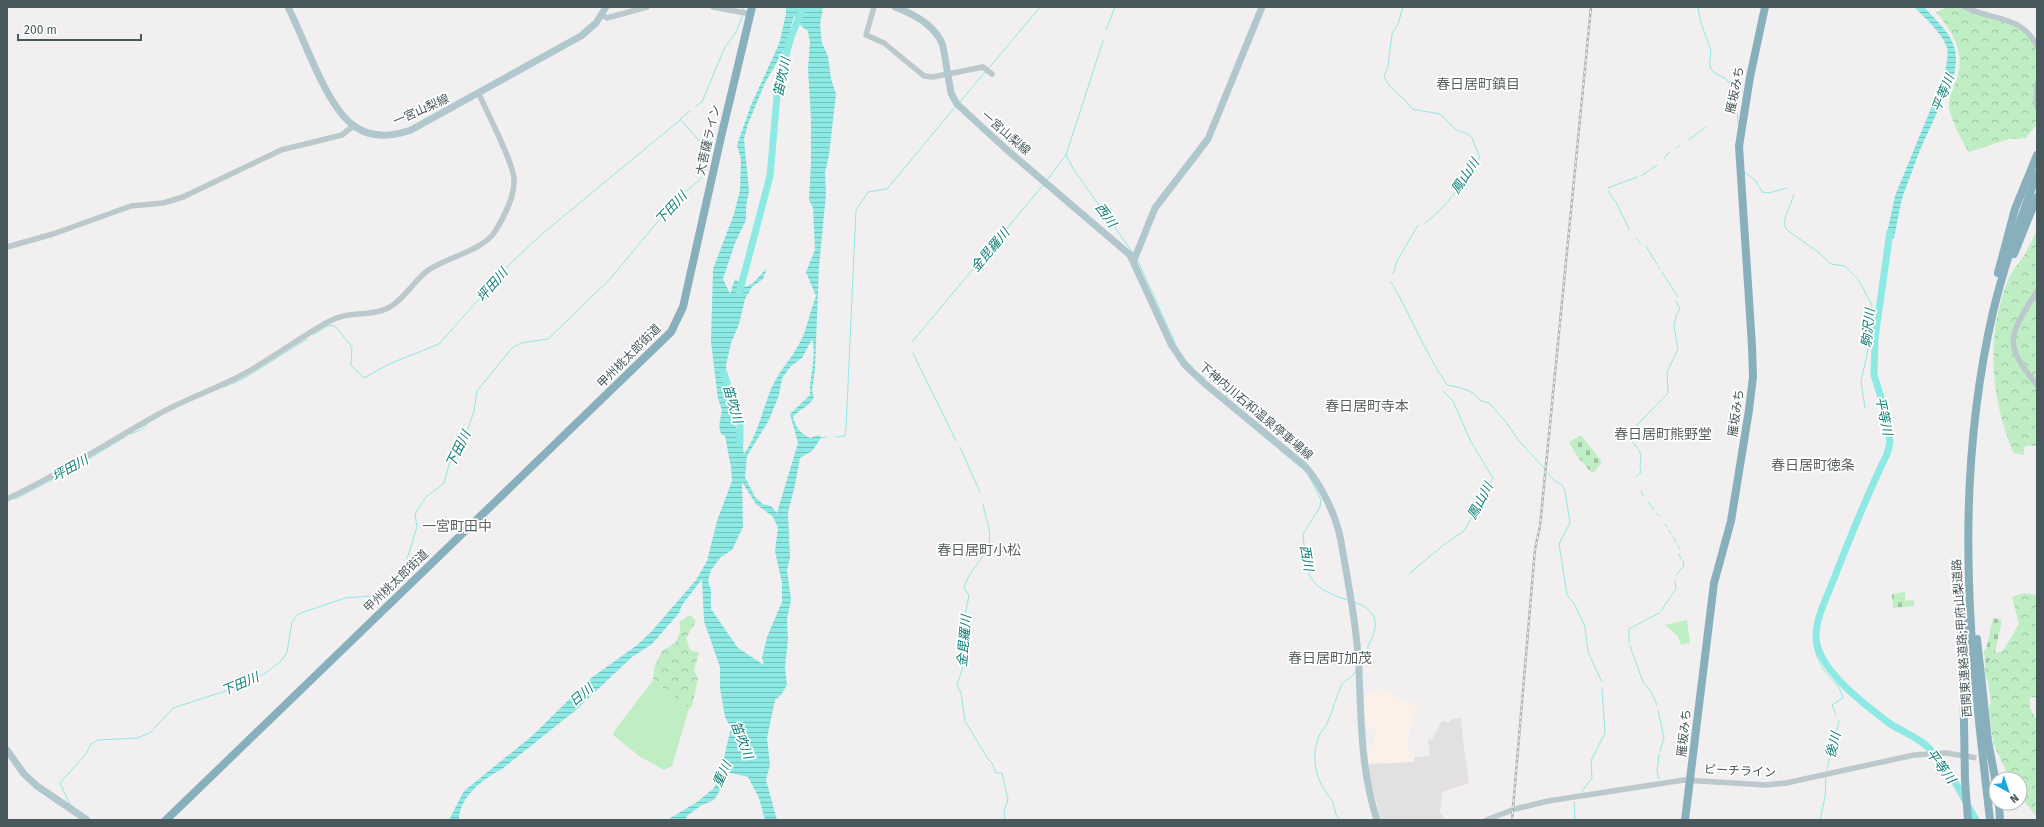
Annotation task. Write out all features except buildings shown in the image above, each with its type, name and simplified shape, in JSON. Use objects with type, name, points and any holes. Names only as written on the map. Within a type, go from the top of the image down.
[{"type":"highway","name":"雁坂みち","points":[[1685,820],[1714,583],[1733,515],[1753,377],[1739,146],[1749,83],[1765,7]]},
{"type":"highway","name":"大菩薩ライン","points":[[676,324],[683,307],[721,137],[747,11]]},
{"type":"highway","points":[[1986,347],[2002,255],[2023,211],[2037,155]]},
{"type":"highway","name":"西関東連絡道路;甲府山梨道路","points":[[1990,820],[1975,678],[1969,581],[1968,554],[1971,468],[1975,422],[1986,347],[2000,287],[2023,211],[2037,174]]},
{"type":"highway","points":[[2023,211],[2037,198]]},
{"type":"highway","name":"甲州桃太郎街道","points":[[166,820],[657,346],[676,324]]},
{"type":"highway","points":[[1968,554],[1966,576],[1964,667],[1968,756],[1965,781],[1968,820]]},
{"type":"highway","points":[[1969,581],[1989,759],[1992,771]]},
{"type":"main road","name":"一宮山梨線","points":[[288,7],[333,103],[340,114],[353,126],[372,135],[383,136],[401,133],[479,94],[581,36],[602,15],[606,7]]},
{"type":"main road","name":"一宮山梨線","points":[[895,7],[924,21],[942,43],[951,93],[958,106],[1045,182],[1135,257]]},
{"type":"main road","points":[[1135,257],[1155,208],[1208,139],[1262,7]]},
{"type":"main road","name":"下神内川石和温泉停車場線","points":[[1135,257],[1171,344],[1185,365],[1204,383],[1305,466],[1314,476],[1340,532],[1359,669],[1364,762],[1371,802],[1377,820]]},
{"type":"main road","points":[[7,750],[24,774],[37,786],[87,820]]},
{"type":"street","points":[[602,15],[607,18],[647,7]]},
{"type":"street","points":[[713,7],[747,11]]},
{"type":"street","points":[[874,7],[866,35],[884,43],[924,76],[933,77],[983,67],[989,72]]},
{"type":"street","points":[[1965,7],[2016,24],[2025,29],[2037,46]]},
{"type":"street","points":[[2037,84],[2037,107]]},
{"type":"street","points":[[7,498],[66,468],[157,415],[245,374],[327,322],[347,314],[377,312],[388,308],[396,303],[419,277],[430,269],[488,240],[500,224],[511,194],[514,180],[509,162],[479,94]]},
{"type":"street","points":[[7,247],[53,234],[131,206],[163,203],[183,197],[281,150],[342,135],[353,126]]},
{"type":"street","points":[[2037,291],[2019,320],[2015,330],[2013,343],[2018,361],[2037,385]]},
{"type":"street","name":"ピーチライン","points":[[1486,820],[1515,809],[1548,801],[1691,780],[1766,785],[1786,783],[1906,756],[1946,754],[1968,756]]},
{"type":"shaded area","points":[[1385,688],[1386,691],[1420,708],[1415,713],[1411,724],[1409,737],[1409,757],[1414,757],[1414,762],[1370,764],[1368,761],[1367,745],[1374,745],[1375,730],[1367,729],[1364,697],[1366,694],[1372,693],[1372,690]]},
{"type":"shaded area","points":[[1462,718],[1461,725],[1469,783],[1442,792],[1440,812],[1445,820],[1381,820],[1368,770],[1370,764],[1414,762],[1414,757],[1430,756],[1428,739],[1432,740],[1442,721],[1449,723],[1452,719]]},
{"type":"green space","points":[[1948,7],[1965,7],[2016,24],[2037,46],[2037,124],[2026,138],[2009,139],[1969,152],[1966,148],[1954,124],[1949,107],[1950,96],[1959,68],[1959,51],[1952,34],[1936,12]]},
{"type":"green space","points":[[2037,230],[2037,446],[2025,446],[2023,455],[2014,453],[2006,433],[2000,411],[1996,389],[1994,344],[1996,321],[2001,299],[2012,272],[2025,254]]},
{"type":"green space","points":[[1581,435],[1602,462],[1594,472],[1591,472],[1577,456],[1569,442]]},
{"type":"green space","points":[[1905,592],[1905,601],[1914,600],[1914,606],[1893,608],[1892,594]]},
{"type":"green space","points":[[2024,593],[2037,595],[2037,697],[2030,698],[2030,708],[2037,720],[2037,817],[2028,806],[2028,771],[2006,771],[1993,743],[1989,708],[1991,701],[1988,681],[1984,675],[1985,666],[1995,653],[2003,651],[2019,624],[2012,597]]},
{"type":"green space","points":[[691,615],[696,621],[686,638],[690,650],[699,653],[694,670],[698,679],[692,706],[689,708],[653,680],[654,668],[662,651],[676,642],[680,632],[680,621]]},
{"type":"green space","points":[[1993,618],[2002,620],[1995,653],[1985,666],[1984,650],[1986,650]]},
{"type":"green space","points":[[1687,620],[1690,643],[1681,645],[1678,636],[1665,625]]},
{"type":"green space","points":[[653,680],[689,708],[672,766],[664,770],[639,756],[613,735],[615,730]]},
{"type":"water","points":[[786,7],[823,7],[820,25],[822,43],[828,56],[831,79],[836,94],[829,155],[825,173],[826,194],[819,267],[815,369],[812,391],[814,397],[810,403],[793,417],[797,427],[804,434],[810,438],[819,435],[821,438],[812,451],[800,458],[788,512],[790,558],[787,570],[791,600],[787,619],[788,640],[785,667],[787,685],[781,695],[775,700],[767,738],[770,765],[766,780],[777,820],[765,820],[759,798],[748,777],[727,772],[727,779],[714,800],[702,805],[688,815],[685,820],[667,820],[697,802],[714,788],[720,774],[731,728],[725,717],[720,688],[720,667],[704,621],[702,579],[682,605],[679,613],[652,644],[632,657],[576,710],[502,769],[480,783],[463,804],[459,820],[449,820],[464,791],[532,736],[591,678],[636,646],[651,632],[696,580],[707,561],[717,521],[732,481],[725,436],[721,434],[719,426],[722,410],[718,399],[711,342],[713,269],[734,214],[740,190],[741,159],[737,145],[751,105],[779,44],[786,14]],"holes":[[[794,16],[801,26],[808,31],[810,43],[808,68],[811,120],[809,200],[813,208],[815,250],[806,272],[816,296],[801,341],[774,382],[753,438],[744,454],[742,442],[731,415],[727,393],[726,365],[731,343],[739,324],[745,299],[752,287],[763,279],[767,268],[753,283],[745,287],[735,279],[730,294],[723,279],[735,243],[746,220],[746,207],[749,191],[744,139],[748,124],[765,83],[785,48]],[[812,339],[814,352],[810,395],[790,414],[798,443],[777,513],[771,506],[763,504],[755,497],[745,477],[747,456],[769,420],[779,395],[782,378],[791,366],[802,358]],[[742,482],[756,504],[773,517],[778,528],[775,551],[782,583],[782,602],[767,637],[762,658],[764,665],[738,648],[711,609],[711,590],[708,581],[711,570],[721,557],[732,550],[743,527]]]},
{"type":"water","points":[[1914,7],[1924,7],[1945,30],[1954,45],[1956,64],[1954,75],[1920,150],[1902,198],[1894,238],[1885,243],[1895,196],[1943,79],[1947,60],[1947,48],[1942,37]]},
{"type":"waterway","name":"笛吹川","points":[[739,294],[770,176],[778,84],[791,37],[803,7]]},
{"type":"waterway","points":[[989,68],[1040,7]]},
{"type":"waterway","name":"西川","points":[[1106,30],[1115,7]]},
{"type":"waterway","name":"鳳山川","points":[[1403,7],[1398,24],[1392,34],[1388,66],[1384,76],[1387,82],[1412,109],[1440,114],[1456,130],[1468,134],[1472,138],[1480,157],[1462,184],[1448,201],[1425,223]]},
{"type":"waterway","name":"駒沢川","points":[[1698,7],[1701,24],[1711,50],[1711,69],[1726,79],[1731,85],[1736,101],[1738,123]]},
{"type":"waterway","name":"下田川","points":[[696,106],[702,102],[725,47],[735,34],[743,15]]},
{"type":"waterway","name":"西川","points":[[1047,180],[1066,155],[1103,41]]},
{"type":"waterway","points":[[960,102],[985,72]]},
{"type":"waterway","points":[[836,437],[845,436],[846,428],[856,210],[868,192],[887,189],[955,107]]},
{"type":"waterway","name":"下田川","points":[[70,804],[60,783],[85,755],[91,744],[98,740],[137,738],[150,733],[173,708],[247,684],[267,672],[282,660],[287,652],[292,622],[298,614],[345,598],[383,595],[399,585],[417,527],[415,514],[426,497],[444,483],[451,458],[463,444],[474,411],[477,391],[512,348],[521,343],[548,339],[610,279],[674,202],[704,176],[711,139],[703,145],[680,119],[690,111]]},
{"type":"waterway","name":"坪田川","points":[[313,335],[329,325],[335,326],[352,347],[351,365],[364,378],[389,364],[439,344],[512,262],[542,234],[680,120]]},
{"type":"waterway","points":[[1688,140],[1706,127]]},
{"type":"waterway","points":[[1676,148],[1680,145]]},
{"type":"waterway","points":[[1664,159],[1669,152]]},
{"type":"waterway","name":"西川","points":[[1066,155],[1074,170],[1133,253]]},
{"type":"waterway","points":[[1641,176],[1657,165]]},
{"type":"waterway","name":"駒沢川","points":[[1744,172],[1756,181],[1762,192],[1769,193],[1787,188]]},
{"type":"waterway","points":[[1608,188],[1637,177]]},
{"type":"waterway","name":"金毘羅川","points":[[912,342],[1044,184]]},
{"type":"waterway","points":[[1608,191],[1617,204],[1629,229]]},
{"type":"waterway","name":"駒沢川","points":[[1794,195],[1785,218],[1784,224],[1787,230],[1818,252],[1831,264],[1845,266],[1858,279],[1872,305],[1868,350],[1861,381],[1865,408]]},
{"type":"waterway","name":"鳳山川","points":[[1393,274],[1397,261],[1418,225]]},
{"type":"waterway","name":"平等川","points":[[1890,232],[1875,338],[1874,375],[1887,417],[1890,443],[1887,454],[1860,514],[1823,606],[1818,621],[1816,637],[1818,649],[1833,674],[1856,696],[1889,723],[1926,745],[1944,765],[1976,820]]},
{"type":"waterway","points":[[1636,238],[1640,243]]},
{"type":"waterway","points":[[1646,246],[1657,264]]},
{"type":"waterway","name":"西川","points":[[1137,259],[1176,345]]},
{"type":"waterway","points":[[1662,272],[1678,297]]},
{"type":"waterway","name":"鳳山川","points":[[1391,282],[1447,385],[1466,390],[1474,394],[1481,401],[1489,403],[1506,422],[1519,441],[1544,468]]},
{"type":"waterway","points":[[1636,426],[1668,393],[1667,372],[1678,349],[1674,326],[1676,316],[1680,309],[1676,301]]},
{"type":"waterway","name":"坪田川","points":[[224,387],[243,379],[307,339]]},
{"type":"waterway","name":"金毘羅川","points":[[913,353],[956,441]]},
{"type":"waterway","name":"西川","points":[[1186,361],[1193,367]]},
{"type":"waterway","name":"笛吹川","points":[[724,373],[740,423],[740,444]]},
{"type":"waterway","name":"西川","points":[[1199,374],[1205,378]]},
{"type":"waterway","name":"西川","points":[[1211,380],[1226,392],[1227,398]]},
{"type":"waterway","name":"鳳山川","points":[[1410,573],[1446,543],[1464,531],[1493,478],[1471,442],[1453,401],[1443,391]]},
{"type":"waterway","name":"西川","points":[[1231,409],[1306,472]]},
{"type":"waterway","name":"坪田川","points":[[130,434],[141,430],[148,423]]},
{"type":"waterway","points":[[1615,433],[1628,428]]},
{"type":"waterway","points":[[1625,431],[1628,438],[1640,452],[1641,456],[1641,472],[1636,477]]},
{"type":"waterway","name":"坪田川","points":[[15,499],[69,471],[125,437]]},
{"type":"waterway","points":[[820,438],[826,437]]},
{"type":"waterway","name":"金毘羅川","points":[[960,447],[980,492]]},
{"type":"waterway","name":"鳳山川","points":[[1548,473],[1554,480],[1562,485],[1565,491],[1570,523],[1559,544],[1567,595],[1575,605],[1585,627],[1588,652],[1602,682]]},
{"type":"waterway","name":"西川","points":[[1309,476],[1321,500],[1320,507],[1303,534],[1308,570],[1311,578],[1323,590],[1347,600]]},
{"type":"waterway","points":[[1641,491],[1643,496]]},
{"type":"waterway","points":[[1648,502],[1654,510]]},
{"type":"waterway","name":"金毘羅川","points":[[983,504],[990,539],[988,548],[966,581],[964,587],[969,596],[964,620],[964,664],[957,685],[961,693],[965,721],[988,759],[992,763],[996,773],[1002,773],[1008,799],[1004,812],[1005,820]]},
{"type":"waterway","points":[[1656,513],[1660,516]]},
{"type":"waterway","points":[[1669,530],[1671,534]]},
{"type":"waterway","points":[[1673,537],[1676,542]]},
{"type":"waterway","points":[[1677,545],[1680,549]]},
{"type":"waterway","points":[[1679,554],[1681,559]]},
{"type":"waterway","points":[[1676,575],[1684,566],[1683,561]]},
{"type":"waterway","points":[[1661,611],[1676,589],[1675,580]]},
{"type":"waterway","name":"西川","points":[[1354,602],[1365,607],[1372,613],[1375,620],[1373,635],[1361,660]]},
{"type":"waterway","points":[[1629,643],[1629,629],[1659,613]]},
{"type":"waterway","name":"後川","points":[[1818,623],[1815,628],[1813,640],[1816,653],[1824,670],[1837,685],[1843,698],[1832,705],[1836,715]]},
{"type":"waterway","points":[[1630,646],[1643,682],[1651,692],[1657,705]]},
{"type":"waterway","name":"西川","points":[[1341,820],[1337,816],[1333,801],[1318,777],[1315,753],[1319,736],[1327,723],[1341,686],[1356,671]]},
{"type":"waterway","name":"鳳山川","points":[[1580,794],[1592,778],[1591,761],[1605,733],[1602,689]]},
{"type":"waterway","points":[[1658,710],[1664,738],[1660,751]]},
{"type":"waterway","name":"後川","points":[[1827,769],[1839,721]]},
{"type":"waterway","points":[[1659,755],[1657,771],[1659,779]]},
{"type":"waterway","name":"後川","points":[[1820,820],[1825,797],[1826,778]]},
{"type":"waterway","name":"鳳山川","points":[[1574,802],[1575,820]]},
{"type":"tunnel","points":[[1971,757],[1986,759]]},
{"type":"railway","points":[[1512,820],[1535,549],[1540,526],[1591,7]]},
{"type":"district","name":"春日居町鎮目","points":[[1478,84]]},
{"type":"district","name":"春日居町寺本","points":[[1367,406]]},
{"type":"district","name":"春日居町熊野堂","points":[[1663,434]]},
{"type":"district","name":"春日居町徳条","points":[[1813,465]]},
{"type":"district","name":"一宮町田中","points":[[457,526]]},
{"type":"district","name":"春日居町小松","points":[[979,550]]},
{"type":"district","name":"春日居町加茂","points":[[1330,658]]},
{"type":"water label","name":"日川","points":[[581,695]]},
{"type":"water label","name":"重川","points":[[722,774]]}]
